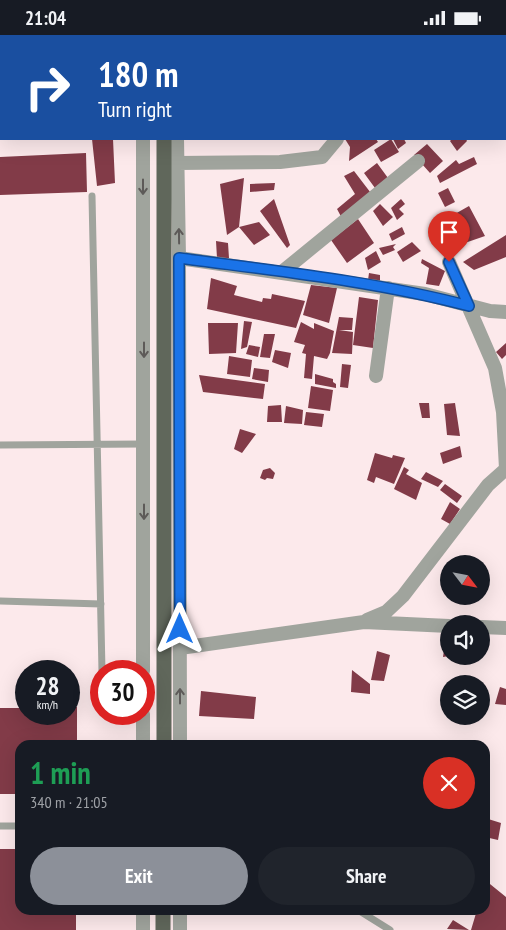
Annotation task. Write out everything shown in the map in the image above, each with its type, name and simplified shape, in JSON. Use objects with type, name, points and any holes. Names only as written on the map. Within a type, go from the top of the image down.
[{"type":"main road","points":[[164,140],[164,740]]},
{"type":"main road","points":[[163,915],[163,930]]},
{"type":"street","points":[[143,140],[143,660]]},
{"type":"street","points":[[177,140],[180,740]]},
{"type":"street","points":[[177,163],[280,162],[322,157],[336,140]]},
{"type":"street","points":[[282,272],[418,161]]},
{"type":"street","points":[[179,258],[425,294],[490,311],[506,312]]},
{"type":"street","points":[[364,622],[386,612],[403,596],[488,485],[506,469],[503,413],[496,369],[449,262]]},
{"type":"street","points":[[376,376],[388,288]]},
{"type":"street","points":[[180,648],[364,622],[440,626]]},
{"type":"street","points":[[490,628],[506,629]]},
{"type":"street","points":[[143,725],[143,740]]},
{"type":"street","points":[[143,915],[143,930]]},
{"type":"street","points":[[180,915],[180,930]]},
{"type":"lane","points":[[92,196],[102,660]]},
{"type":"lane","points":[[0,445],[144,444]]},
{"type":"lane","points":[[0,601],[100,604]]},
{"type":"lane","points":[[0,826],[15,827]]},
{"type":"lane","points":[[366,915],[390,930]]},
{"type":"building","points":[[92,140],[113,140],[115,183],[97,186]]},
{"type":"building","points":[[346,140],[377,140],[378,142],[349,161],[350,147]]},
{"type":"building","points":[[392,140],[399,152],[381,162],[374,150]]},
{"type":"building","points":[[394,140],[404,140],[406,143],[398,149]]},
{"type":"building","points":[[466,140],[467,141],[457,151],[450,141]]},
{"type":"building","points":[[427,144],[443,161],[430,173],[414,155]]},
{"type":"building","points":[[86,153],[87,192],[0,195],[0,157]]},
{"type":"building","points":[[474,157],[477,164],[440,183],[437,176],[456,160],[459,164]]},
{"type":"building","points":[[377,163],[388,178],[375,188],[364,173]]},
{"type":"building","points":[[354,171],[377,201],[345,224],[337,209],[355,194],[344,176]]},
{"type":"building","points":[[244,178],[239,227],[227,235],[220,184]]},
{"type":"building","points":[[275,183],[274,190],[250,192],[250,184]]},
{"type":"building","points":[[448,188],[455,202],[445,207],[438,193]]},
{"type":"building","points":[[274,199],[290,245],[287,248],[260,211]]},
{"type":"building","points":[[401,199],[405,204],[399,209],[404,214],[397,220],[391,208]]},
{"type":"building","points":[[380,204],[393,217],[383,226],[373,211]]},
{"type":"building","points":[[469,206],[485,236],[459,245],[446,219]]},
{"type":"building","points":[[358,219],[374,243],[347,263],[331,240]]},
{"type":"building","points":[[440,219],[455,247],[448,249],[434,224]]},
{"type":"building","points":[[259,222],[270,235],[254,245],[239,227]]},
{"type":"building","points":[[402,227],[405,234],[392,241],[389,234]]},
{"type":"building","points":[[506,235],[506,257],[474,270],[463,262]]},
{"type":"building","points":[[216,241],[228,243],[229,258],[217,258]]},
{"type":"building","points":[[412,242],[421,251],[403,262],[397,252]]},
{"type":"building","points":[[396,244],[393,247],[395,250],[383,255],[379,248]]},
{"type":"building","points":[[376,251],[381,262],[368,270],[365,258]]},
{"type":"building","points":[[422,259],[445,271],[439,286],[426,284],[429,268],[421,263]]},
{"type":"building","points":[[369,273],[380,275],[380,282],[368,280]]},
{"type":"building","points":[[211,278],[237,286],[234,295],[262,302],[263,298],[271,299],[272,294],[305,301],[296,328],[207,309]]},
{"type":"building","points":[[311,285],[337,288],[329,323],[303,315]]},
{"type":"building","points":[[359,297],[378,300],[373,348],[353,345]]},
{"type":"building","points":[[339,317],[353,318],[352,330],[339,330],[353,332],[352,354],[332,353]]},
{"type":"building","points":[[244,321],[252,322],[247,347],[241,349]]},
{"type":"building","points":[[301,322],[314,329],[314,323],[334,331],[327,359],[314,356],[312,379],[304,378],[306,354],[302,353],[305,345],[294,342]]},
{"type":"building","points":[[208,323],[238,323],[236,353],[209,354]]},
{"type":"building","points":[[264,334],[275,334],[270,358],[260,357]]},
{"type":"building","points":[[506,343],[506,355],[502,359],[496,352]]},
{"type":"building","points":[[249,345],[260,347],[258,357],[246,354]]},
{"type":"building","points":[[275,350],[291,353],[288,368],[272,362]]},
{"type":"building","points":[[229,356],[252,360],[250,377],[227,374]]},
{"type":"building","points":[[342,364],[351,365],[348,388],[340,387]]},
{"type":"building","points":[[254,368],[269,370],[268,382],[252,379]]},
{"type":"building","points":[[315,374],[333,379],[336,388],[315,384]]},
{"type":"building","points":[[199,375],[265,384],[263,399],[203,392]]},
{"type":"building","points":[[311,386],[333,390],[330,411],[308,408]]},
{"type":"building","points":[[419,403],[429,403],[430,418],[422,418]]},
{"type":"building","points":[[455,403],[460,436],[447,435],[444,404]]},
{"type":"building","points":[[281,405],[282,422],[267,422],[268,406]]},
{"type":"building","points":[[286,406],[303,410],[302,424],[284,423]]},
{"type":"building","points":[[306,412],[324,414],[322,427],[304,425]]},
{"type":"building","points":[[240,429],[256,434],[242,453],[234,449]]},
{"type":"building","points":[[460,446],[462,457],[443,464],[440,453]]},
{"type":"building","points":[[375,453],[392,458],[393,455],[405,458],[394,484],[376,477],[374,483],[367,480]]},
{"type":"building","points":[[404,467],[409,470],[406,474],[422,483],[416,500],[394,489]]},
{"type":"building","points":[[270,468],[275,473],[273,479],[267,478],[265,480],[260,478],[263,470]]},
{"type":"building","points":[[426,472],[443,481],[438,487],[421,479]]},
{"type":"building","points":[[445,484],[462,496],[457,503],[440,490]]},
{"type":"building","points":[[450,502],[460,509],[450,524],[441,519]]},
{"type":"building","points":[[377,651],[390,655],[384,681],[371,680]]},
{"type":"building","points":[[352,670],[370,684],[370,694],[351,692]]},
{"type":"building","points":[[500,687],[506,689],[506,705],[495,704]]},
{"type":"building","points":[[201,691],[256,697],[254,719],[199,716]]},
{"type":"building","points":[[0,708],[15,708],[15,725],[77,725],[77,740],[15,740],[15,794],[0,794]]},
{"type":"building","points":[[490,820],[501,823],[498,840],[490,838]]},
{"type":"building","points":[[0,849],[15,849],[15,915],[76,915],[76,930],[0,930]]},
{"type":"building","points":[[490,884],[506,897],[506,930],[471,930],[476,915],[490,915]]},
{"type":"building","points":[[453,920],[469,930],[447,929]]},
{"type":"route","points":[[180,629],[179,258],[425,294],[469,306],[449,262]]}]
